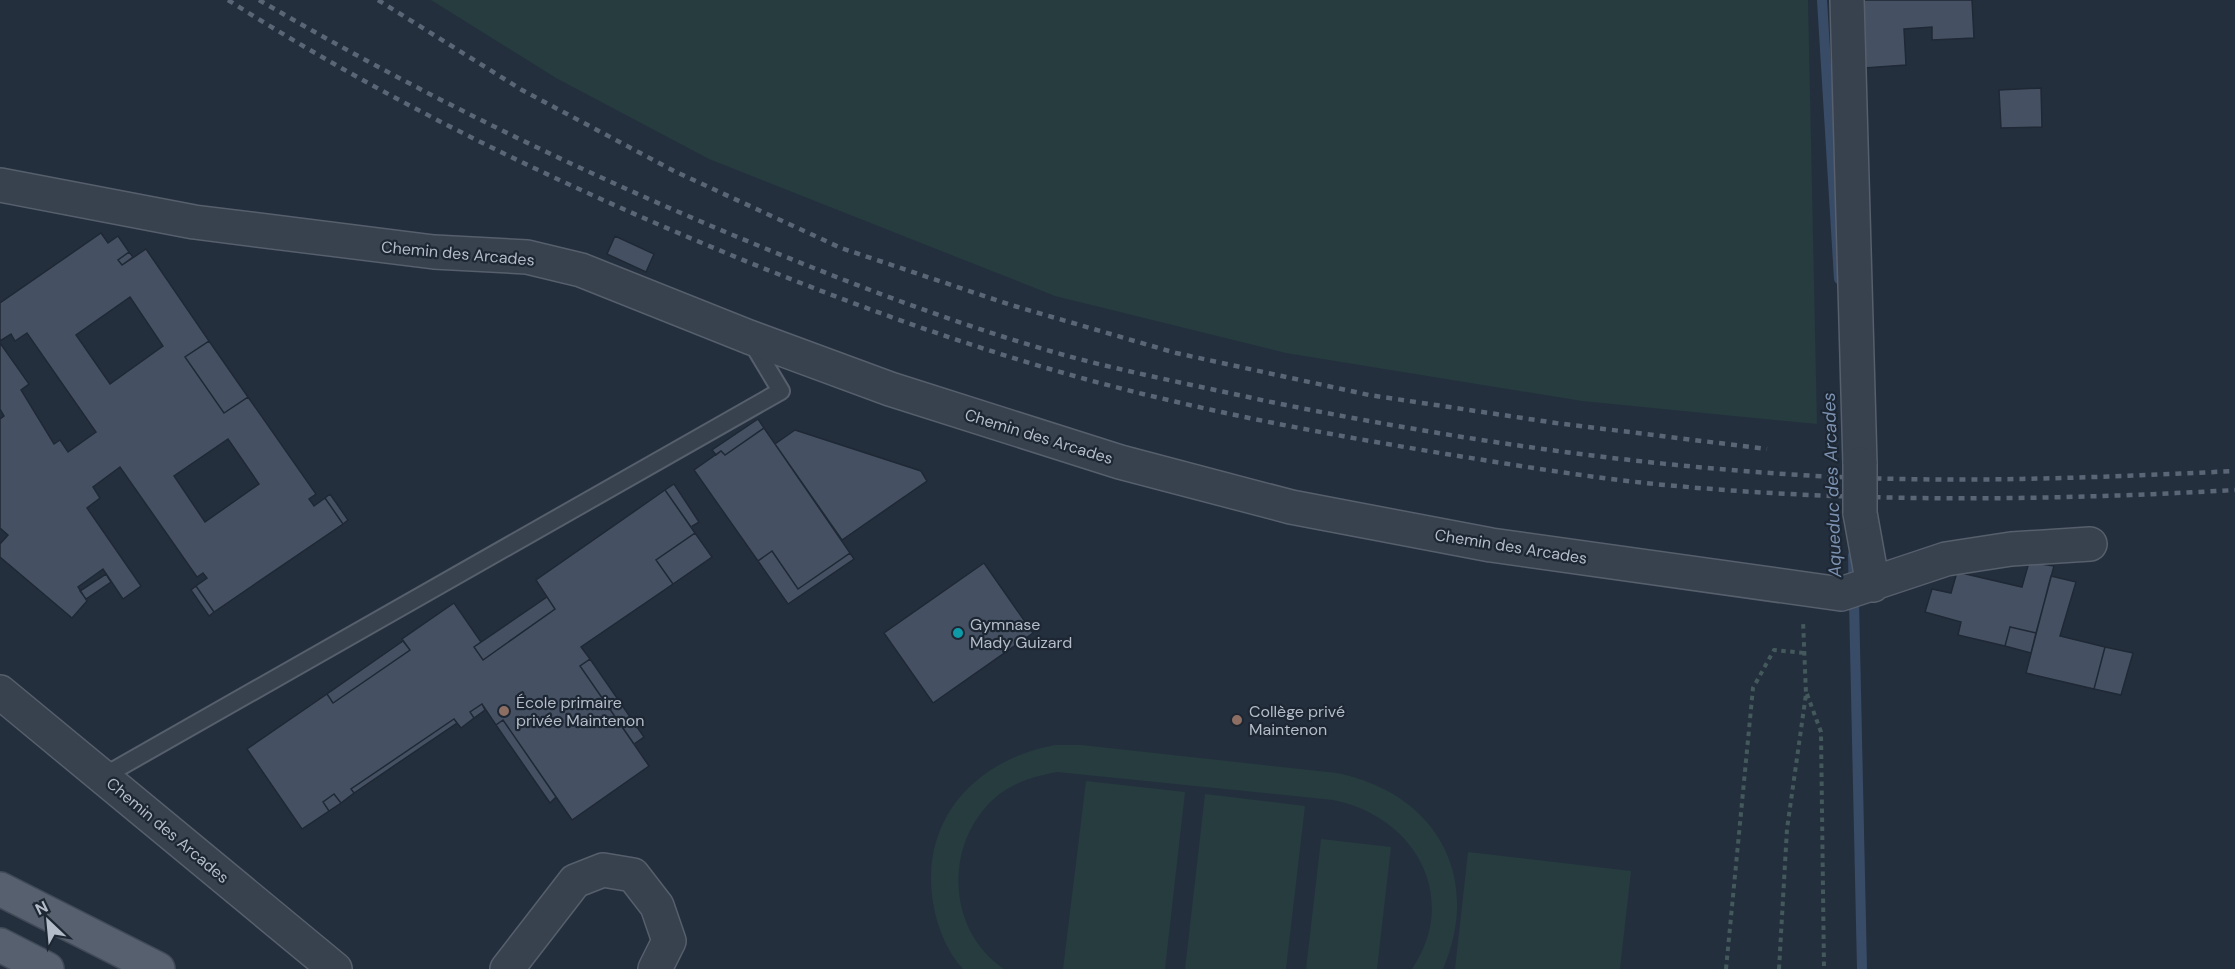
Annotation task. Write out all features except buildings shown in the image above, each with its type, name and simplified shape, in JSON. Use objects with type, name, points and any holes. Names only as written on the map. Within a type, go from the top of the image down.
[{"type":"main road","points":[[0,889],[158,969]]},
{"type":"main road","points":[[0,945],[47,969]]},
{"type":"street","points":[[1847,0],[1860,513],[1873,585]]},
{"type":"street","name":"Chemin des Arcades","points":[[0,185],[194,222],[434,252],[526,257],[581,270],[749,337],[890,389],[1087,451],[1291,507],[1491,544],[1841,594],[1946,559],[2011,549],[2090,543]]},
{"type":"street","name":"Chemin des Arcades","points":[[0,692],[335,969]]},
{"type":"street","points":[[507,969],[575,881],[603,870],[633,875],[657,906],[669,941],[655,969]]},
{"type":"lane","points":[[104,776],[781,391],[749,337]]},
{"type":"path","points":[[1779,969],[1787,829],[1806,694],[1801,587]]},
{"type":"path","points":[[1726,969],[1752,688],[1774,650],[1805,653]]},
{"type":"path","points":[[1806,694],[1821,732],[1824,969]]},
{"type":"green space","points":[[431,0],[1808,0],[1817,424],[1582,401],[1286,353],[1055,296],[709,159],[556,78]]},
{"type":"green space","points":[[1055,745],[1081,745],[1337,773],[1371,783],[1401,799],[1424,819],[1442,843],[1453,871],[1457,902],[1454,934],[1443,969],[1412,969],[1426,941],[1432,914],[1430,888],[1421,863],[1407,841],[1386,823],[1362,809],[1333,800],[1057,772],[1026,780],[1004,791],[980,815],[967,836],[960,860],[958,884],[962,909],[971,931],[985,952],[1004,969],[963,969],[944,940],[934,908],[931,877],[934,848],[943,823],[958,800],[977,780],[1000,765],[1026,753]]},
{"type":"green space","points":[[1086,781],[1185,792],[1165,969],[1063,969]]},
{"type":"green space","points":[[1205,794],[1305,806],[1286,969],[1185,969]]},
{"type":"green space","points":[[1321,839],[1391,847],[1377,969],[1306,969]]},
{"type":"green space","points":[[1468,852],[1631,871],[1620,969],[1455,969]]},
{"type":"waterway","name":"Aqueduc des Arcades","points":[[1822,0],[1839,279]]},
{"type":"waterway","name":"Aqueduc des Arcades","points":[[1853,555],[1862,969]]},
{"type":"railway","points":[[228,0],[348,72],[471,137],[661,226],[836,297],[948,337],[1119,388],[1244,417],[1345,436],[1446,454],[1655,484],[1799,494],[1945,498],[2163,494],[2235,490]]},
{"type":"railway","points":[[259,0],[440,99],[626,189],[752,243],[906,304],[1024,343],[1114,368],[1266,401],[1398,426],[1532,447],[1665,464],[1854,478],[1963,480],[2235,471]]},
{"type":"railway","points":[[378,0],[522,90],[674,171],[841,248],[1011,305],[1176,353],[1369,395],[1556,423],[1767,449]]},
{"type":"place","name":"Gymnase Mady Guizard","points":[[958,633]]},
{"type":"place","name":"École primaire privée Maintenon","points":[[504,711]]},
{"type":"place","name":"Collège privé Maintenon","points":[[1237,720]]}]
